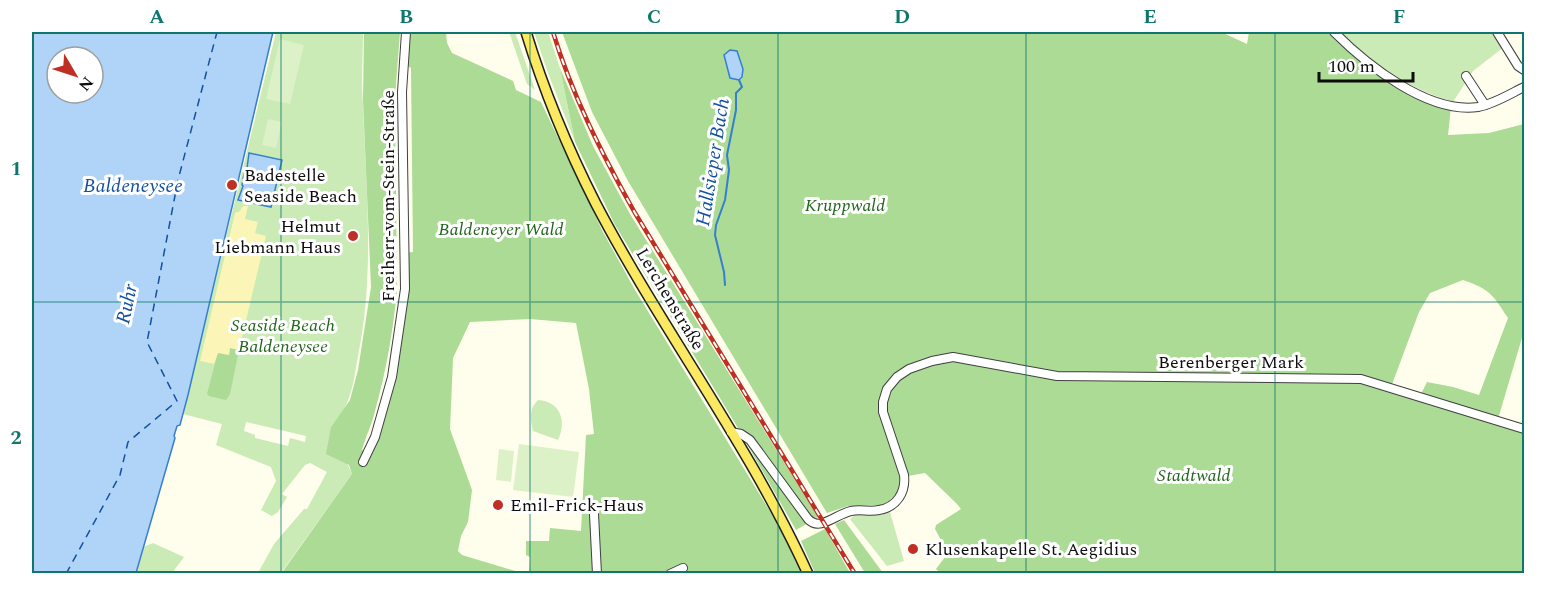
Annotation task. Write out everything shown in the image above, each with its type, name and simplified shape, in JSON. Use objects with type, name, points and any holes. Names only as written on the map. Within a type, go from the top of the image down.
[{"type":"main road","name":"Lerchenstraße","points":[[526,32],[570,150],[596,203],[660,316],[783,520],[808,573]]},
{"type":"street","name":"Freiherr-vom-Stein-Straße","points":[[363,462],[375,437],[392,377],[405,289],[402,92],[406,32]]},
{"type":"street","points":[[1334,32],[1358,55],[1398,83],[1422,96],[1452,106],[1485,105],[1524,87]]},
{"type":"street","points":[[1497,32],[1518,66],[1524,70]]},
{"type":"street","points":[[1466,76],[1485,105]]},
{"type":"street","name":"Berenberger Mark","points":[[731,432],[741,434],[750,440],[813,524],[821,524],[841,514],[886,508],[899,498],[905,483],[904,475],[883,412],[884,395],[897,377],[909,369],[932,361],[959,357],[1057,376],[1361,379],[1524,429]]},
{"type":"street","points":[[594,514],[597,573]]},
{"type":"street","points":[[670,573],[683,568]]},
{"type":"green space","name":"Seaside Beach Baldeneysee","points":[[276,32],[363,32],[362,86],[368,230],[366,293],[352,389],[345,407],[331,427],[352,474],[281,573],[258,573],[274,544],[304,509],[307,509],[327,472],[310,463],[305,465],[282,494],[287,497],[278,512],[272,516],[261,510],[276,481],[271,467],[216,445],[222,424],[183,414]],"holes":[[[246,422],[306,436],[305,442],[290,438],[288,446],[255,438],[255,435],[244,431]]]},
{"type":"green space","name":"Baldeneyer Wald","points":[[364,32],[400,32],[395,97],[397,291],[383,381],[362,450],[366,451],[375,427],[388,379],[400,303],[403,253],[413,252],[411,68],[407,66],[410,32],[446,32],[447,43],[452,53],[513,81],[516,90],[541,102],[603,232],[635,290],[779,526],[801,573],[529,573],[530,557],[526,555],[526,541],[549,541],[550,528],[581,531],[586,435],[594,434],[589,389],[576,323],[530,319],[470,322],[453,358],[450,429],[472,490],[468,522],[461,536],[458,551],[462,555],[522,573],[281,574],[352,474],[349,465],[326,454],[331,427],[350,400],[358,370],[371,287],[363,100]]},
{"type":"green space","points":[[509,32],[515,32],[535,90],[527,84]]},
{"type":"green space","points":[[534,32],[548,32],[560,68],[575,142],[548,73]]},
{"type":"green space","name":"Kruppwald","points":[[562,32],[1221,32],[1247,44],[1249,32],[1329,32],[1390,83],[1420,98],[1451,107],[1448,135],[1489,133],[1524,124],[1524,331],[1498,419],[1420,396],[1427,382],[1479,395],[1508,318],[1490,294],[1479,286],[1463,280],[1430,293],[1419,312],[1391,387],[1361,381],[1524,429],[1524,573],[940,573],[936,569],[948,553],[935,529],[936,525],[961,509],[925,473],[908,476],[885,411],[889,391],[881,400],[879,413],[900,478],[898,492],[888,502],[880,505],[848,506],[827,513],[628,181],[592,112]],"holes":[[[957,355],[1057,374],[950,360],[923,366],[899,379],[908,368]]]},
{"type":"green space","points":[[1339,32],[1494,32],[1504,47],[1473,71],[1453,102],[1421,90],[1392,74]]},
{"type":"green space","points":[[280,39],[304,45],[290,104],[266,99]]},
{"type":"green space","points":[[560,68],[593,146],[630,214],[818,517],[796,530],[735,423],[615,225],[575,142]]},
{"type":"green space","points":[[268,119],[282,122],[276,148],[262,145]]},
{"type":"green space","points":[[230,348],[239,350],[230,394],[226,400],[209,396],[207,394],[218,352],[229,355]]},
{"type":"green space","points":[[538,400],[552,404],[560,413],[562,426],[558,440],[533,431],[531,414]]},
{"type":"green space","points":[[519,444],[579,452],[573,497],[513,490]]},
{"type":"green space","points":[[499,449],[514,451],[511,482],[496,480]]},
{"type":"green space","points":[[890,512],[904,561],[887,566],[850,519],[856,514],[881,515]]},
{"type":"green space","points":[[844,520],[883,573],[865,573],[835,524]]},
{"type":"green space","points":[[825,529],[850,573],[815,573],[801,541]]},
{"type":"green space","points":[[153,543],[184,557],[172,573],[136,574],[143,547]]},
{"type":"sand","points":[[243,206],[248,206],[245,219],[258,222],[255,233],[266,236],[239,350],[230,348],[229,355],[218,353],[214,364],[200,361],[235,213]]},
{"type":"water","name":"Baldeneysee","points":[[32,32],[273,32],[188,395],[180,425],[177,426],[174,436],[136,573],[32,573]]},
{"type":"water","points":[[730,50],[737,51],[743,69],[739,80],[730,78],[724,55]]},
{"type":"water","points":[[249,153],[282,160],[271,207],[238,200]]},
{"type":"waterway","name":"Hallsieper Bach","points":[[725,285],[715,235],[725,200],[729,170],[727,155],[736,110],[736,93],[742,87],[739,80]]},
{"type":"ferry route","points":[[66,574],[120,475],[128,442],[177,401],[147,342],[178,180],[217,32]]},
{"type":"railway","points":[[553,32],[569,79],[589,124],[635,213],[855,574]]},
{"type":"place","name":"Badestelle Seaside Beach","points":[[232,185]]},
{"type":"place","name":"Helmut Liebmann Haus","points":[[353,236]]},
{"type":"place","name":"Emil-Frick-Haus","points":[[498,505]]},
{"type":"place","name":"Klusenkapelle St. Aegidius","points":[[913,549]]},
{"type":"water label","name":"Ruhr","points":[[127,304]]},
{"type":"park label","name":"Stadtwald","points":[[1194,475]]}]
